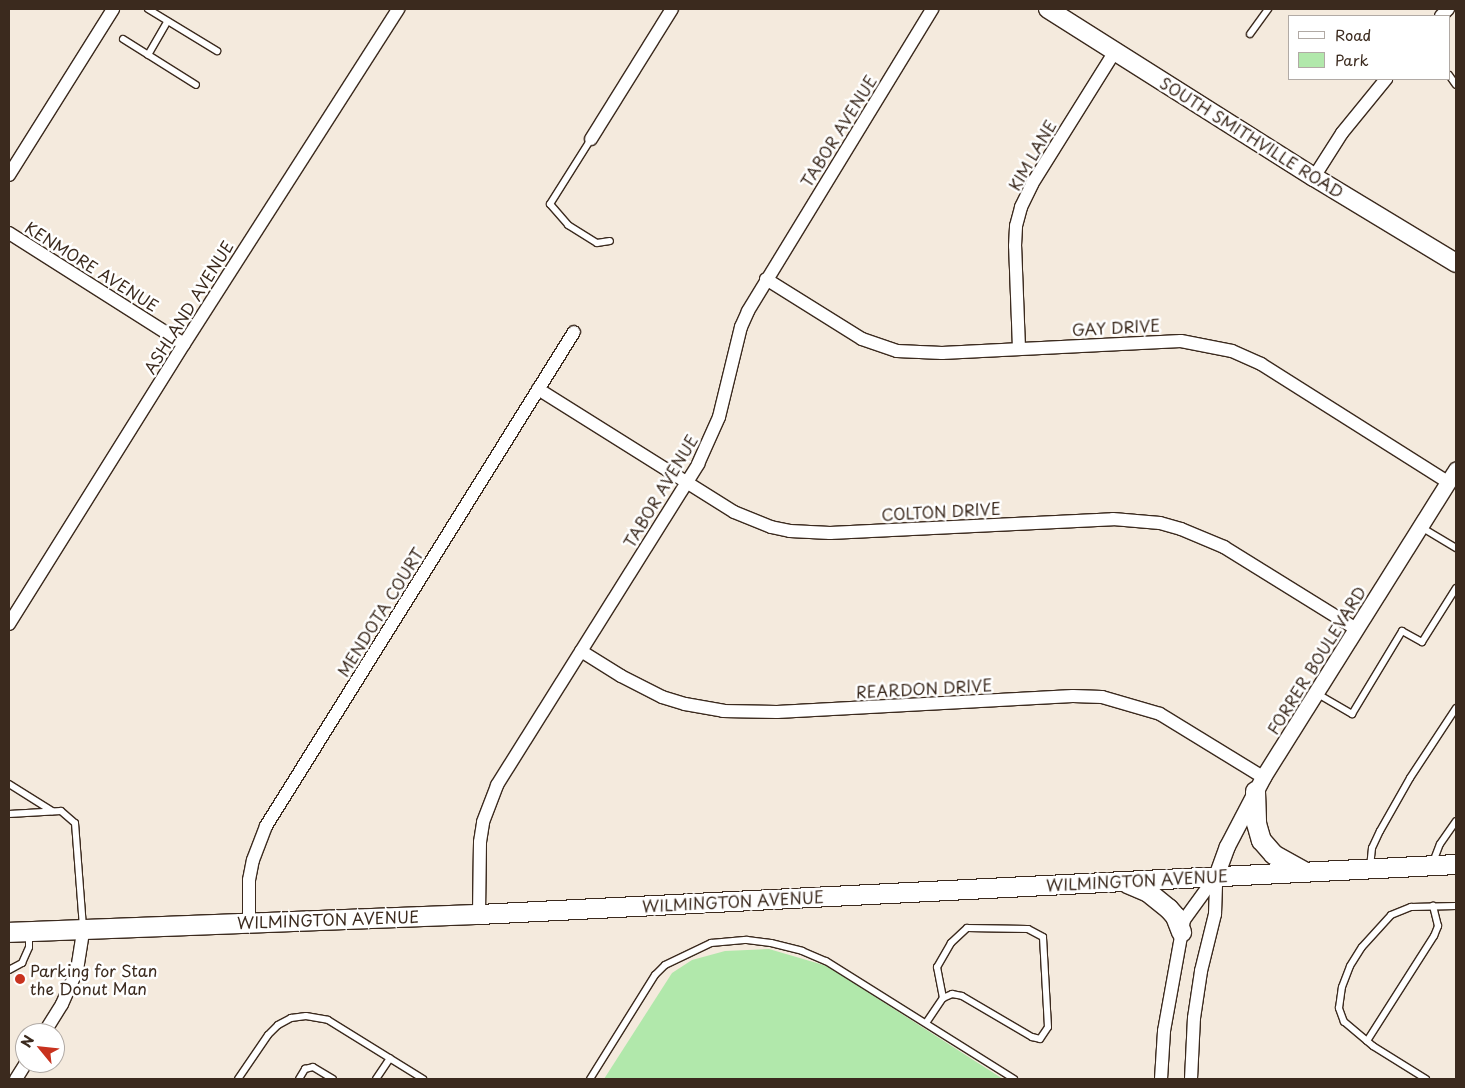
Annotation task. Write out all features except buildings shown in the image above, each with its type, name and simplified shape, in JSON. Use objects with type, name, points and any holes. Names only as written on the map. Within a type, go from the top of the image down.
[{"type":"main road","name":"SOUTH SMITHVILLE ROAD","points":[[1048,9],[1314,177],[1456,263]]},
{"type":"main road","points":[[1259,784],[1255,817],[1261,840],[1273,854],[1305,872]]},
{"type":"main road","name":"WILMINGTON AVENUE","points":[[9,932],[83,931],[249,922],[479,914],[1456,864]]},
{"type":"main road","points":[[1123,882],[1148,892],[1163,904],[1174,916],[1181,932]]},
{"type":"street","points":[[9,175],[113,9]]},
{"type":"street","points":[[591,139],[672,9]]},
{"type":"street","name":"TABOR AVENUE","points":[[479,914],[480,842],[489,803],[497,785],[686,483],[709,442],[719,416],[741,327],[766,280],[932,9]]},
{"type":"street","name":"ASHLAND AVENUE","points":[[9,624],[393,10]]},
{"type":"street","name":"KIM LANE","points":[[1019,348],[1015,246],[1021,207],[1032,184],[1115,51]]},
{"type":"street","points":[[1314,177],[1342,133],[1385,80]]},
{"type":"street","name":"KENMORE AVENUE","points":[[9,233],[184,344]]},
{"type":"street","name":"GAY DRIVE","points":[[766,280],[862,339],[897,351],[942,353],[1181,341],[1232,351],[1261,364],[1448,482]]},
{"type":"street","name":"MENDOTA COURT","points":[[249,922],[250,880],[253,860],[266,826],[574,332]]},
{"type":"street","name":"COLTON DRIVE","points":[[538,389],[686,483],[753,521],[790,531],[812,533],[1113,519],[1160,523],[1182,529],[1224,547],[1356,629]]},
{"type":"street","name":"FORRER BOULEVARD","points":[[1161,1079],[1164,1031],[1184,920],[1216,876],[1227,846],[1259,784],[1456,469]]},
{"type":"street","name":"REARDON DRIVE","points":[[581,651],[621,676],[662,697],[685,704],[723,711],[778,712],[1073,696],[1102,697],[1160,714],[1259,784]]},
{"type":"street","name":"FORRER BOULEVARD","points":[[1191,1079],[1194,1018],[1201,971],[1215,914],[1216,876]]},
{"type":"street","points":[[50,1023],[62,1004],[77,970],[83,931]]},
{"type":"lane","points":[[148,9],[217,51]]},
{"type":"lane","points":[[1250,34],[1268,9]]},
{"type":"lane","points":[[148,55],[168,21]]},
{"type":"lane","points":[[123,39],[196,85]]},
{"type":"lane","points":[[591,139],[550,204],[568,225],[597,244],[610,241]]},
{"type":"lane","points":[[1420,527],[1456,548]]},
{"type":"lane","points":[[1316,693],[1352,714],[1402,631],[1422,642],[1456,588]]},
{"type":"lane","points":[[1370,868],[1372,848],[1380,831],[1410,778],[1456,708]]},
{"type":"lane","points":[[9,784],[52,811]]},
{"type":"lane","points":[[9,814],[61,811],[75,823],[83,931]]},
{"type":"lane","points":[[1431,866],[1440,844],[1456,821]]},
{"type":"lane","points":[[1367,1041],[1434,936],[1438,926],[1433,906]]},
{"type":"lane","points":[[1426,1079],[1367,1041],[1344,1022],[1340,1015],[1342,986],[1350,966],[1373,933],[1391,915],[1411,907],[1456,906]]},
{"type":"lane","points":[[926,1023],[943,998],[952,994],[962,996],[1032,1037],[1040,1039],[1048,1027],[1043,937],[1028,929],[967,928],[951,942],[937,967],[943,998]]},
{"type":"lane","points":[[9,970],[22,963],[29,947],[29,931]]},
{"type":"lane","points":[[590,1079],[655,976],[665,965],[711,943],[747,940],[770,943],[802,952],[840,968],[1014,1079]]},
{"type":"lane","points":[[238,1079],[268,1035],[278,1025],[291,1018],[306,1016],[328,1020],[423,1079]]},
{"type":"lane","points":[[376,1079],[390,1058]]},
{"type":"lane","points":[[299,1079],[305,1069],[313,1067],[333,1079]]},
{"type":"green space","points":[[769,949],[827,966],[1003,1079],[604,1079],[672,973],[692,960],[725,951]]},
{"type":"place","name":"Parking for Stan the Donut Man","points":[[20,979]]}]
